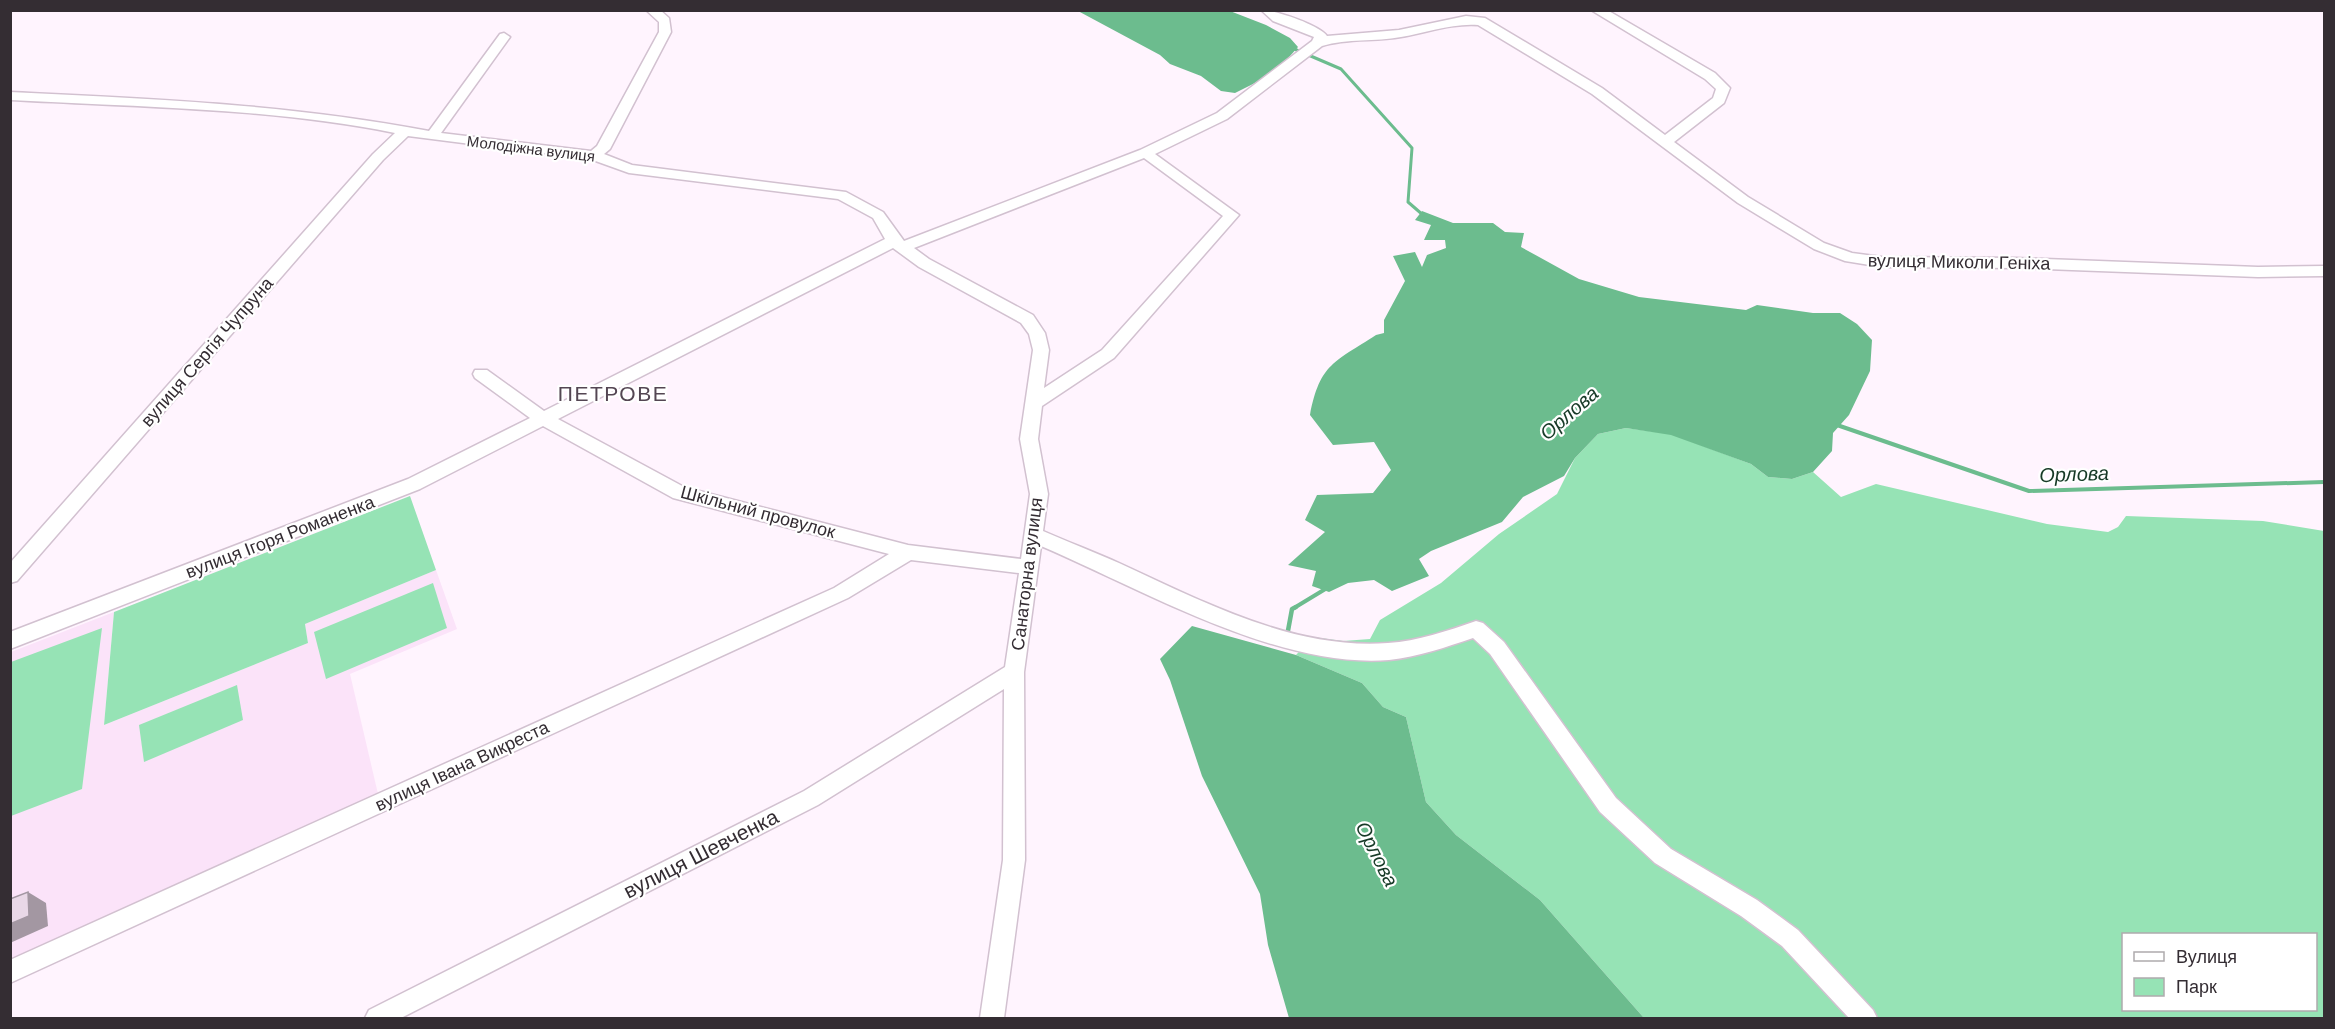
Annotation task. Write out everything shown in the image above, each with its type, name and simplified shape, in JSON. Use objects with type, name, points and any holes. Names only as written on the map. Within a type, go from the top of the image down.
[{"type":"street","points":[[593,155],[603,149],[665,32],[665,21],[652,10]]},
{"type":"street","points":[[1267,10],[1277,18],[1316,32],[1321,38],[1318,43]]},
{"type":"street","points":[[1597,10],[1710,76],[1723,88],[1719,100],[1665,142]]},
{"type":"street","name":"вулиця Миколи Геніха","points":[[1318,43],[1335,38],[1399,34],[1466,20],[1485,23],[1597,91],[1743,200],[1819,246],[1850,258],[1882,262],[2016,263],[2258,272],[2325,271]]},
{"type":"street","points":[[432,136],[504,38]]},
{"type":"street","name":"вулиця Ігоря Романенка","points":[[10,641],[369,503],[898,244],[1145,153],[1222,116],[1257,92],[1318,43]]},
{"type":"street","name":"Молодіжна вулиця","points":[[10,96],[241,108],[349,120],[432,136],[593,155],[629,169],[841,195],[878,215],[898,244],[924,263],[1027,319],[1033,326],[1041,350],[1034,404]]},
{"type":"street","name":"вулиця Сергія Чупруна","points":[[10,576],[378,157],[405,130]]},
{"type":"street","points":[[1034,404],[1108,354],[1232,215],[1145,153]]},
{"type":"street","name":"Шкільний провулок","points":[[481,374],[544,419],[679,493],[908,552],[1029,567]]},
{"type":"street","name":"Санаторна вулиця","points":[[992,1018],[1014,860],[1014,672],[1039,494],[1029,439],[1034,404]]},
{"type":"street","points":[[1033,535],[1120,572],[1183,603],[1298,643],[1375,652],[1432,643],[1476,629],[1497,648],[1608,805],[1629,826],[1663,856],[1749,908],[1790,938],[1865,1018]]},
{"type":"street","name":"вулиця Івана Викреста","points":[[10,972],[841,593],[908,552]]},
{"type":"street","name":"вулиця Шевченка","points":[[377,1018],[811,798],[1014,672]]},
{"type":"shaded area","points":[[436,570],[457,629],[350,674],[378,794],[11,959],[11,652],[114,612],[104,725],[308,643],[305,624]]},
{"type":"green space","points":[[1626,428],[1671,434],[1751,464],[1768,477],[1792,479],[1813,472],[1841,497],[1876,484],[2047,524],[2108,532],[2118,527],[2126,516],[2263,521],[2324,531],[2324,1018],[1644,1018],[1540,900],[1456,835],[1426,802],[1406,717],[1383,707],[1362,683],[1296,655],[1313,637],[1343,641],[1370,639],[1380,620],[1441,583],[1499,534],[1557,494],[1575,458],[1598,434]]},
{"type":"green space","points":[[410,496],[436,570],[305,624],[308,643],[104,725],[114,612]]},
{"type":"green space","points":[[433,583],[447,628],[326,679],[314,632]]},
{"type":"green space","points":[[102,628],[82,789],[11,816],[11,662]]},
{"type":"green space","points":[[237,685],[243,720],[144,762],[139,725]]},
{"type":"water","points":[[1078,11],[1230,11],[1266,25],[1290,38],[1298,47],[1275,73],[1235,93],[1221,91],[1201,76],[1170,64],[1160,55]]},
{"type":"water","points":[[1422,211],[1453,223],[1493,223],[1505,232],[1524,233],[1521,247],[1579,279],[1639,297],[1746,310],[1757,305],[1813,313],[1840,313],[1857,324],[1872,340],[1870,371],[1849,415],[1833,433],[1832,451],[1813,472],[1792,479],[1768,477],[1751,464],[1671,435],[1626,428],[1598,434],[1575,458],[1564,476],[1523,497],[1502,522],[1431,551],[1419,559],[1429,576],[1392,591],[1374,580],[1348,583],[1329,592],[1312,586],[1316,571],[1288,565],[1325,532],[1305,520],[1317,495],[1373,493],[1391,470],[1374,442],[1333,445],[1310,415],[1314,398],[1324,374],[1331,366],[1376,335],[1384,333],[1384,320],[1405,281],[1393,256],[1415,252],[1422,267],[1427,255],[1446,248],[1445,240],[1424,240],[1431,225],[1415,220]]},
{"type":"water","points":[[1192,626],[1296,655],[1362,683],[1383,707],[1406,717],[1426,802],[1456,835],[1540,900],[1644,1018],[1289,1018],[1268,945],[1260,894],[1202,776],[1170,680],[1160,659]]},
{"type":"building","points":[[28,892],[29,916],[10,924],[10,899]]},
{"type":"waterway","points":[[1292,48],[1341,69],[1412,148],[1408,202],[1423,215]]},
{"type":"waterway","name":"Орлова","points":[[1837,425],[2029,491],[2324,482]]},
{"type":"waterway","name":"Орлова","points":[[1294,608],[1327,588]]},
{"type":"waterway","name":"Орлова","points":[[1287,636],[1294,608]]},
{"type":"district","name":"ПЕТРОВЕ","points":[[613,394]]}]
